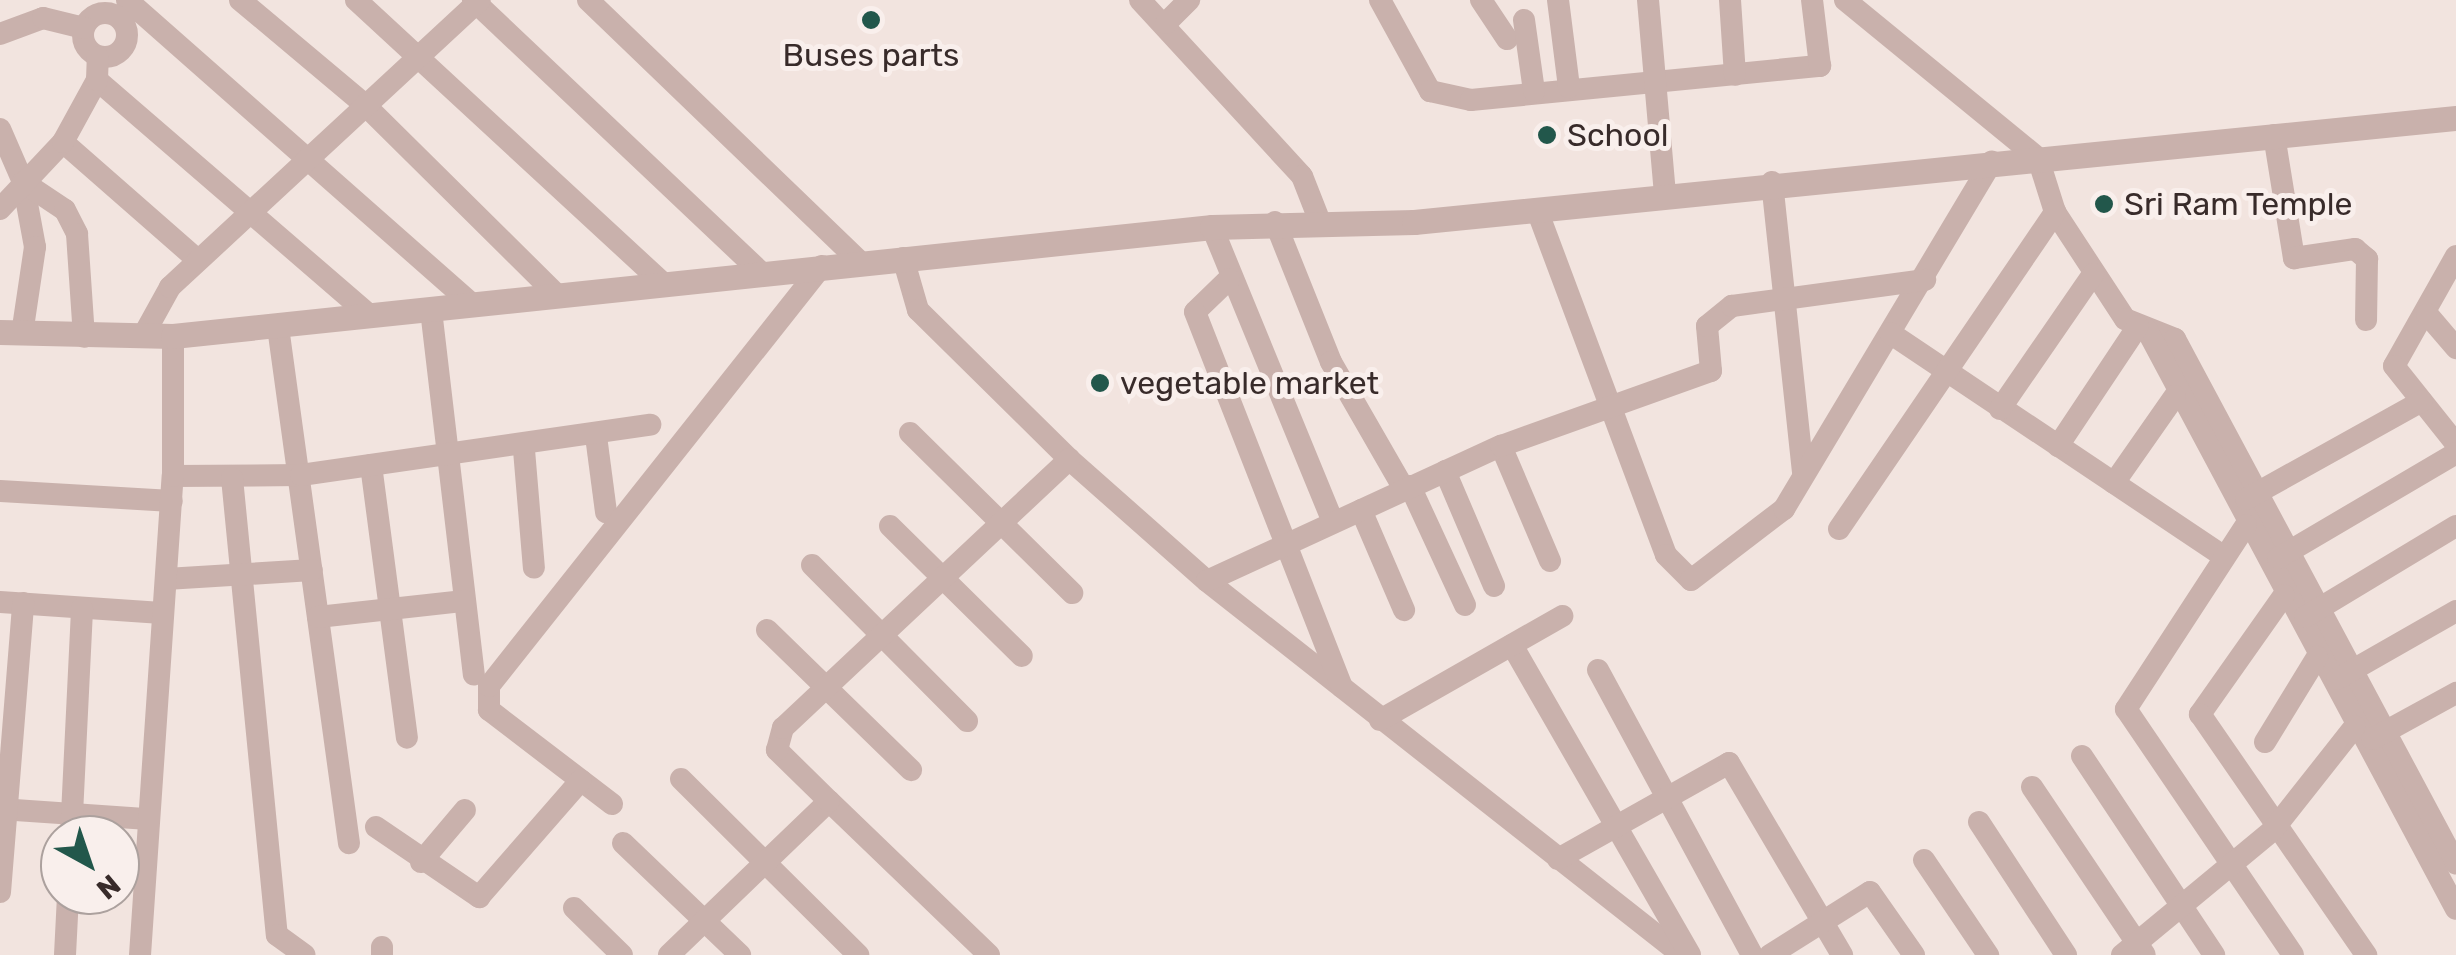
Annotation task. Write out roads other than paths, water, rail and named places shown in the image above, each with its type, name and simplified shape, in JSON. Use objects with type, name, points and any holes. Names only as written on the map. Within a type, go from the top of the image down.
[{"type":"street","points":[[240,0],[365,104],[558,296]]},
{"type":"street","points":[[356,0],[664,284]]},
{"type":"street","points":[[588,0],[860,262]]},
{"type":"street","points":[[1140,0],[1166,23],[1302,176],[1320,222]]},
{"type":"street","points":[[1166,23],[1189,0]]},
{"type":"street","points":[[1380,0],[1441,98],[1820,66],[1812,0]]},
{"type":"street","points":[[1481,0],[1507,39]]},
{"type":"street","points":[[1558,0],[1569,87]]},
{"type":"street","points":[[1648,0],[1652,82],[1665,194]]},
{"type":"street","points":[[1730,0],[1736,75]]},
{"type":"street","points":[[142,336],[155,306],[250,208],[477,1],[762,273]]},
{"type":"street","points":[[84,28],[116,4]]},
{"type":"street","points":[[0,209],[64,142],[98,68],[127,42],[126,26],[116,4]]},
{"type":"street","points":[[116,4],[311,155],[469,301]]},
{"type":"street","points":[[1861,5],[2038,158],[2055,212],[2093,274],[2142,328],[2241,515],[2278,559],[2341,676],[2456,909]]},
{"type":"street","points":[[0,34],[43,18],[84,28]]},
{"type":"street","points":[[1524,20],[1534,91]]},
{"type":"street","points":[[84,28],[98,68],[370,316]]},
{"type":"street","points":[[2,140],[23,182],[35,247],[11,333],[84,337],[173,336],[278,327],[431,310],[469,301],[558,296],[1212,227],[1537,210],[1772,182],[2456,118]]},
{"type":"street","points":[[2274,135],[2294,258],[2355,248],[2367,260],[2366,320]]},
{"type":"street","points":[[64,142],[198,260]]},
{"type":"street","points":[[1537,210],[1605,407],[1666,555],[1691,580],[1784,509],[1803,472],[1925,280],[1992,160]]},
{"type":"street","points":[[23,182],[65,210],[77,234],[84,337]]},
{"type":"street","points":[[1772,182],[1781,301],[1803,472]]},
{"type":"street","points":[[1839,529],[2055,212]]},
{"type":"street","points":[[1275,222],[1332,362],[1407,487],[1465,606]]},
{"type":"street","points":[[1212,227],[1332,522]]},
{"type":"street","points":[[2456,256],[2394,366],[2456,444]]},
{"type":"street","points":[[903,258],[918,310],[1069,459],[1206,581],[1682,955]]},
{"type":"street","points":[[612,804],[489,710],[489,686],[822,266]]},
{"type":"street","points":[[2000,409],[2093,274]]},
{"type":"street","points":[[1230,279],[1196,312],[1281,546],[1343,690]]},
{"type":"street","points":[[1206,581],[1500,446],[1712,370],[1707,326],[1716,314],[1925,280]]},
{"type":"street","points":[[431,310],[474,674]]},
{"type":"street","points":[[2426,314],[2456,348]]},
{"type":"street","points":[[278,327],[348,843]]},
{"type":"street","points":[[2058,446],[2142,328]]},
{"type":"street","points":[[2142,328],[2175,339],[2258,492],[2284,595],[2308,614],[2317,658],[2341,676]]},
{"type":"street","points":[[1890,333],[2224,557]]},
{"type":"street","points":[[140,955],[145,819],[174,476],[173,336]]},
{"type":"street","points":[[2114,483],[2175,396]]},
{"type":"street","points":[[2293,955],[2228,868],[2126,709],[2224,557],[2241,515],[2258,492],[2422,401]]},
{"type":"street","points":[[174,476],[301,476],[524,450],[650,425]]},
{"type":"street","points":[[910,433],[1072,593]]},
{"type":"street","points":[[596,436],[606,512]]},
{"type":"street","points":[[1500,446],[1550,561]]},
{"type":"street","points":[[524,450],[534,568]]},
{"type":"street","points":[[2278,559],[2456,453]]},
{"type":"street","points":[[988,955],[777,750],[783,728],[947,583],[1069,459]]},
{"type":"street","points":[[371,465],[406,738]]},
{"type":"street","points":[[1445,471],[1494,586]]},
{"type":"street","points":[[232,478],[276,935],[305,955]]},
{"type":"street","points":[[0,491],[172,501]]},
{"type":"street","points":[[1361,510],[1404,610]]},
{"type":"street","points":[[890,526],[1022,656]]},
{"type":"street","points":[[2308,614],[2456,526]]},
{"type":"street","points":[[812,564],[967,721]]},
{"type":"street","points":[[166,579],[312,570]]},
{"type":"street","points":[[2284,595],[2200,714],[2273,830],[2366,955]]},
{"type":"street","points":[[318,618],[464,600]]},
{"type":"street","points":[[0,892],[12,602],[162,613]]},
{"type":"street","points":[[71,815],[82,608]]},
{"type":"street","points":[[2341,676],[2455,613]]},
{"type":"street","points":[[1380,720],[1562,616]]},
{"type":"street","points":[[767,630],[911,770]]},
{"type":"street","points":[[1512,645],[1690,955]]},
{"type":"street","points":[[2265,742],[2317,658]]},
{"type":"street","points":[[1598,670],[1752,955]]},
{"type":"street","points":[[2032,787],[2135,951],[2273,830],[2367,734],[2456,692]]},
{"type":"street","points":[[2367,734],[2456,864]]},
{"type":"street","points":[[2082,756],[2214,955]]},
{"type":"street","points":[[1558,859],[1720,763],[1737,767],[1842,955]]},
{"type":"street","points":[[682,779],[858,955]]},
{"type":"street","points":[[376,827],[422,862],[479,897],[581,780]]},
{"type":"street","points":[[669,955],[829,802]]},
{"type":"street","points":[[3,809],[40,817]]},
{"type":"street","points":[[422,862],[465,810]]},
{"type":"street","points":[[140,819],[145,819]]},
{"type":"street","points":[[1979,822],[2066,955]]},
{"type":"street","points":[[623,843],[740,955]]},
{"type":"street","points":[[1924,860],[1988,955]]},
{"type":"street","points":[[1770,955],[1870,892],[1914,955]]},
{"type":"street","points":[[574,908],[622,955]]},
{"type":"street","points":[[65,955],[67,915]]},
{"type":"place","name":"Buses parts","points":[[871,20]]},
{"type":"place","name":"School","points":[[1547,135]]},
{"type":"place","name":"Sri Ram Temple","points":[[2104,204]]},
{"type":"place","name":"vegetable market","points":[[1100,383]]}]
